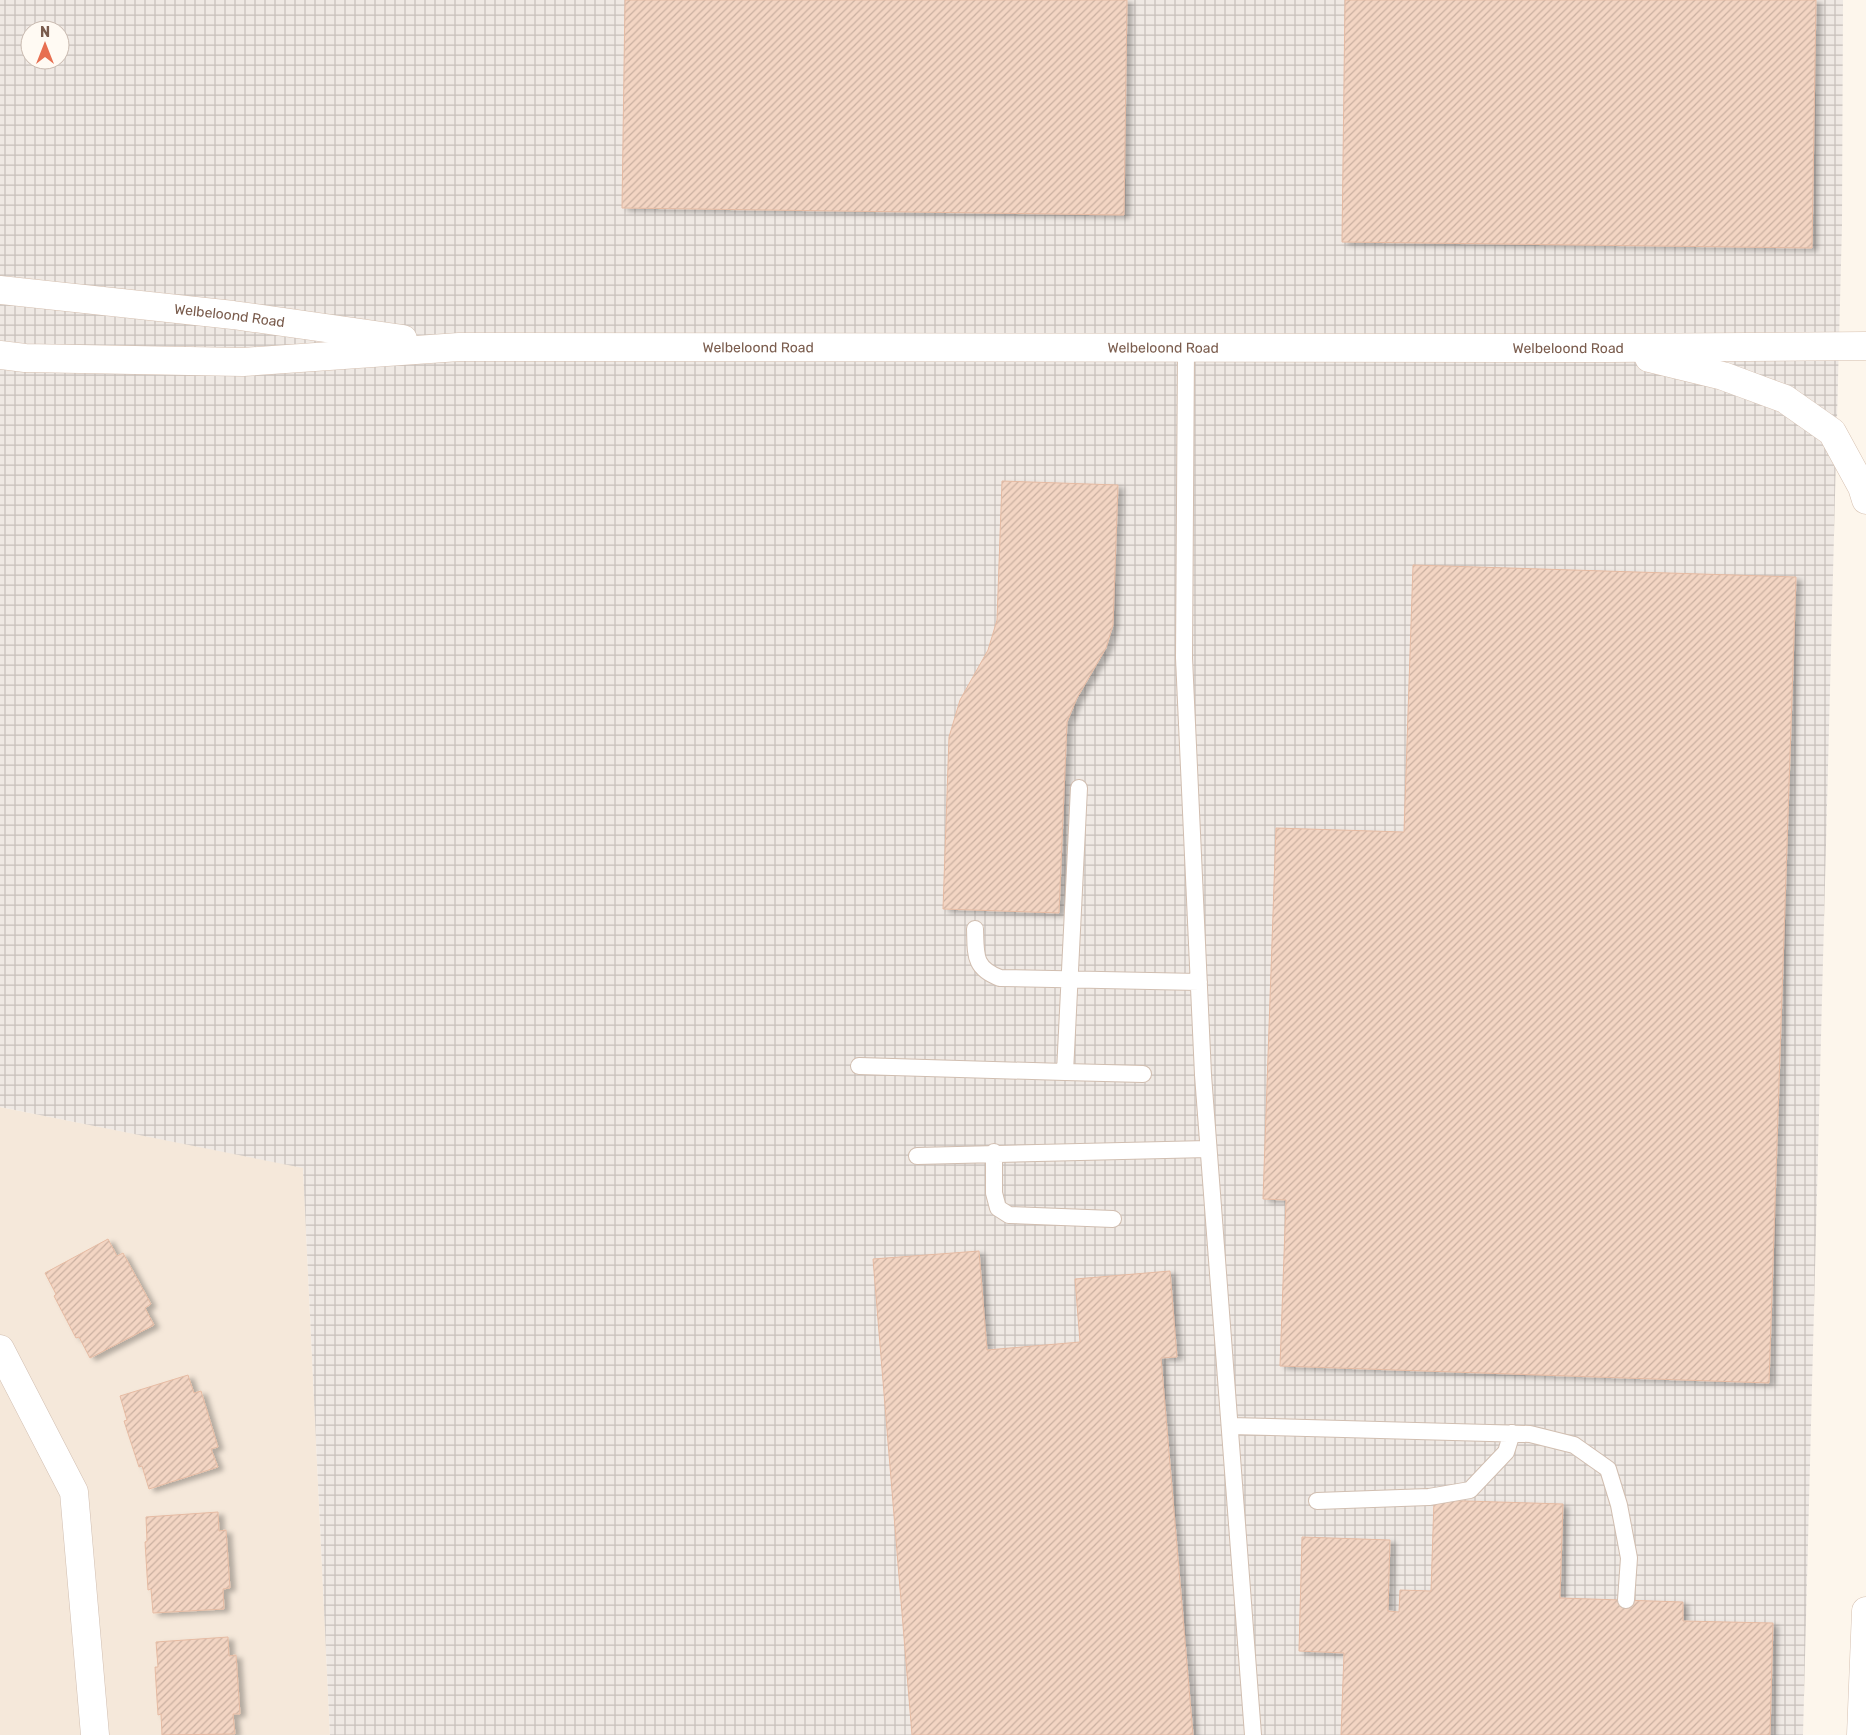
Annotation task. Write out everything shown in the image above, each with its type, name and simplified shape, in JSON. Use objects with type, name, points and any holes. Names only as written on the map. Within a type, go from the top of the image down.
[{"type":"main road","name":"Welbeloond Road","points":[[0,290],[233,315],[459,347]]},
{"type":"main road","name":"Welbeloond Road","points":[[0,355],[25,358],[243,362],[459,347],[1610,348],[1866,346]]},
{"type":"main road","points":[[1610,348],[1723,376],[1785,399],[1832,432],[1862,487],[1866,500]]},
{"type":"main road","points":[[0,1349],[74,1492],[96,1735]]},
{"type":"main road","points":[[1861,1735],[1866,1610]]},
{"type":"lane","points":[[1186,348],[1184,658],[1199,982],[1208,1149],[1253,1735]]},
{"type":"lane","points":[[1064,1072],[1079,788]]},
{"type":"lane","points":[[976,929],[978,963],[990,975],[1000,978],[1199,982]]},
{"type":"lane","points":[[860,1066],[1142,1074]]},
{"type":"lane","points":[[917,1156],[994,1152],[1208,1149]]},
{"type":"lane","points":[[994,1152],[994,1193],[998,1208],[1009,1215],[1113,1219]]},
{"type":"lane","points":[[1230,1426],[1530,1434],[1574,1446],[1608,1469],[1619,1505],[1629,1558],[1626,1600]]},
{"type":"lane","points":[[1317,1501],[1430,1497],[1470,1490],[1506,1452],[1512,1433]]},
{"type":"shaded area","points":[[0,0],[1843,0],[1842,225],[1803,1735],[330,1735],[303,1168],[0,1107]]},
{"type":"shaded area","points":[[0,1107],[303,1167],[330,1735],[0,1735]]},
{"type":"building","points":[[625,0],[1127,0],[1124,215],[622,208]]},
{"type":"building","points":[[1345,0],[1816,0],[1812,248],[1342,242]]},
{"type":"building","points":[[1002,481],[1118,485],[1113,625],[1106,648],[1077,698],[1067,722],[1059,913],[943,909],[949,737],[960,700],[988,650],[997,620]]},
{"type":"building","points":[[1413,565],[1796,577],[1769,1383],[1280,1366],[1286,1200],[1263,1199],[1276,828],[1404,832]]},
{"type":"building","points":[[108,1239],[117,1256],[123,1253],[151,1304],[145,1308],[154,1325],[90,1358],[79,1337],[76,1338],[54,1296],[56,1294],[45,1273]]},
{"type":"building","points":[[979,1251],[987,1350],[1080,1342],[1075,1279],[1170,1271],[1177,1357],[1161,1358],[1193,1735],[912,1735],[873,1259]]},
{"type":"building","points":[[188,1375],[194,1393],[201,1391],[218,1447],[211,1449],[218,1467],[149,1489],[142,1466],[139,1467],[124,1421],[127,1420],[120,1396]]},
{"type":"building","points":[[1434,1500],[1563,1504],[1560,1598],[1683,1602],[1683,1621],[1773,1623],[1770,1735],[1341,1735],[1344,1653],[1299,1651],[1302,1537],[1390,1540],[1388,1611],[1399,1612],[1400,1590],[1431,1591]]},
{"type":"building","points":[[218,1512],[219,1531],[226,1530],[230,1588],[223,1589],[224,1609],[153,1613],[151,1589],[148,1590],[145,1542],[147,1541],[146,1517]]},
{"type":"building","points":[[228,1637],[229,1656],[236,1655],[240,1714],[233,1714],[235,1734],[162,1735],[161,1714],[158,1715],[155,1667],[158,1667],[156,1642]]}]
